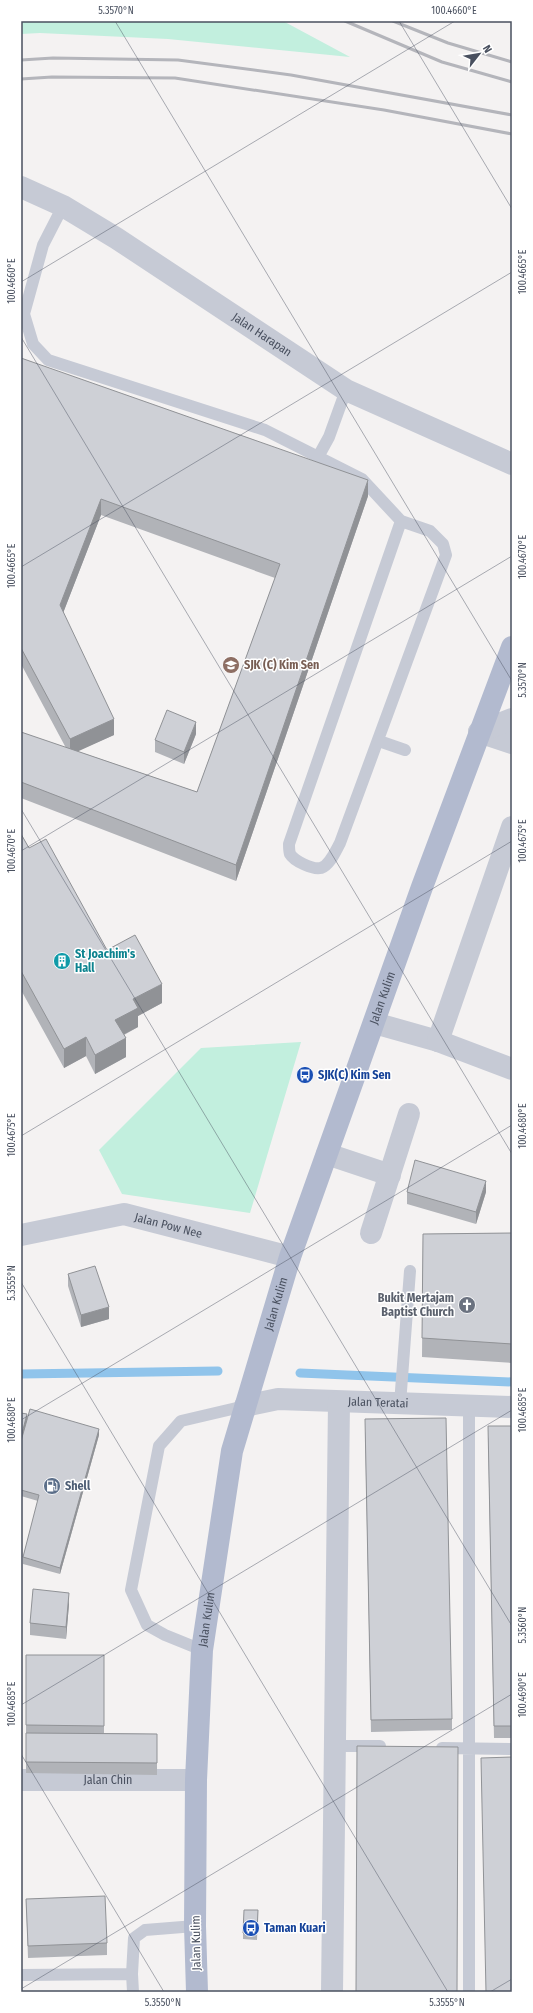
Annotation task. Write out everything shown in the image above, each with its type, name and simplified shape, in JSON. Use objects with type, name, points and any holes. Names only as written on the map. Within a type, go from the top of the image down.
[{"type":"main road","name":"Jalan Kulim","points":[[197,1992],[195,1926],[196,1780],[202,1650],[232,1451],[290,1257],[479,732],[512,647]]},
{"type":"street","name":"Jalan Harapan","points":[[21,187],[63,206],[116,238],[346,390],[512,464]]},
{"type":"street","points":[[479,732],[512,719]]},
{"type":"street","points":[[479,732],[512,743]]},
{"type":"street","points":[[438,1041],[512,827]]},
{"type":"street","points":[[374,1023],[438,1041],[512,1069]]},
{"type":"street","points":[[371,1233],[409,1114]]},
{"type":"street","points":[[327,1154],[390,1175]]},
{"type":"street","name":"Jalan Pow Nee","points":[[21,1235],[124,1214],[290,1257]]},
{"type":"street","name":"Jalan Teratai","points":[[245,1406],[278,1399],[512,1407]]},
{"type":"street","points":[[332,1992],[339,1402]]},
{"type":"street","name":"Jalan Chin","points":[[21,1780],[196,1780]]},
{"type":"lane","points":[[63,206],[43,245],[24,314],[33,344],[48,360],[265,430],[362,479],[401,521],[430,532],[444,544],[446,555],[379,741],[335,853],[321,868],[316,868],[295,860],[290,853],[289,844],[401,521]]},
{"type":"lane","points":[[318,456],[329,437],[346,390]]},
{"type":"lane","points":[[379,741],[406,750]]},
{"type":"lane","points":[[400,1404],[410,1271]]},
{"type":"lane","points":[[202,1650],[165,1635],[147,1624],[131,1590],[159,1446],[181,1421],[245,1406]]},
{"type":"lane","points":[[469,1406],[469,1992]]},
{"type":"lane","points":[[335,1746],[391,1747]]},
{"type":"lane","points":[[430,1748],[512,1749]]},
{"type":"lane","points":[[133,1992],[132,1974],[134,1938],[145,1930],[195,1926]]},
{"type":"lane","points":[[21,1975],[132,1974]]},
{"type":"green space","points":[[21,21],[283,21],[350,57],[168,39],[40,33],[21,34]]},
{"type":"green space","points":[[301,1042],[250,1213],[122,1194],[99,1150],[201,1048]]},
{"type":"building","points":[[21,358],[368,480],[236,865],[21,782],[21,732],[197,792],[280,564],[101,499],[60,605],[114,719],[70,739],[21,648]]},
{"type":"building","points":[[167,710],[196,722],[184,752],[155,740]]},
{"type":"building","name":"St Joachim's Hall","points":[[21,834],[29,848],[46,839],[107,950],[135,935],[162,984],[133,999],[138,1008],[115,1020],[126,1038],[95,1055],[86,1037],[64,1049],[21,971]]},
{"type":"building","points":[[415,1160],[486,1181],[476,1212],[407,1192]]},
{"type":"building","name":"Bukit Mertajam Baptist Church","points":[[512,1233],[512,1344],[422,1338],[423,1234]]},
{"type":"building","points":[[95,1266],[109,1307],[81,1315],[68,1274]]},
{"type":"building","points":[[30,1409],[99,1429],[60,1568],[23,1557],[39,1495],[21,1490],[21,1441]]},
{"type":"building","points":[[21,1413],[27,1414],[21,1437]]},
{"type":"building","points":[[446,1418],[452,1719],[371,1720],[365,1419]]},
{"type":"building","points":[[488,1426],[512,1426],[512,1726],[494,1726]]},
{"type":"building","points":[[33,1589],[69,1593],[66,1627],[30,1623]]},
{"type":"building","points":[[26,1655],[104,1655],[104,1726],[26,1725]]},
{"type":"building","points":[[26,1733],[157,1734],[157,1763],[26,1762]]},
{"type":"building","points":[[357,1746],[458,1747],[457,1992],[356,1992]]},
{"type":"building","points":[[512,1757],[512,1992],[486,1992],[481,1758]]},
{"type":"building","points":[[105,1896],[107,1943],[28,1946],[26,1899]]},
{"type":"building","name":"Taman Kuari","points":[[244,1910],[258,1910],[257,1933],[243,1933]]},
{"type":"waterway","points":[[21,1374],[218,1371]]},
{"type":"waterway","points":[[300,1373],[512,1382]]},
{"type":"railway","points":[[345,21],[442,62],[512,82]]},
{"type":"railway","points":[[393,21],[448,43],[512,62]]},
{"type":"railway","points":[[21,60],[53,58],[178,60],[291,75],[512,115]]},
{"type":"railway","points":[[21,79],[52,77],[175,78],[384,110],[512,134]]},
{"type":"place","name":"SJK (C) Kim Sen","points":[[231,665]]},
{"type":"place","name":"St Joachim's Hall","points":[[62,961]]},
{"type":"place","name":"SJK(C) Kim Sen","points":[[305,1075]]},
{"type":"place","name":"Bukit Mertajam Baptist Church","points":[[467,1305]]},
{"type":"place","name":"Shell","points":[[52,1486]]},
{"type":"place","name":"Taman Kuari","points":[[251,1928]]}]
